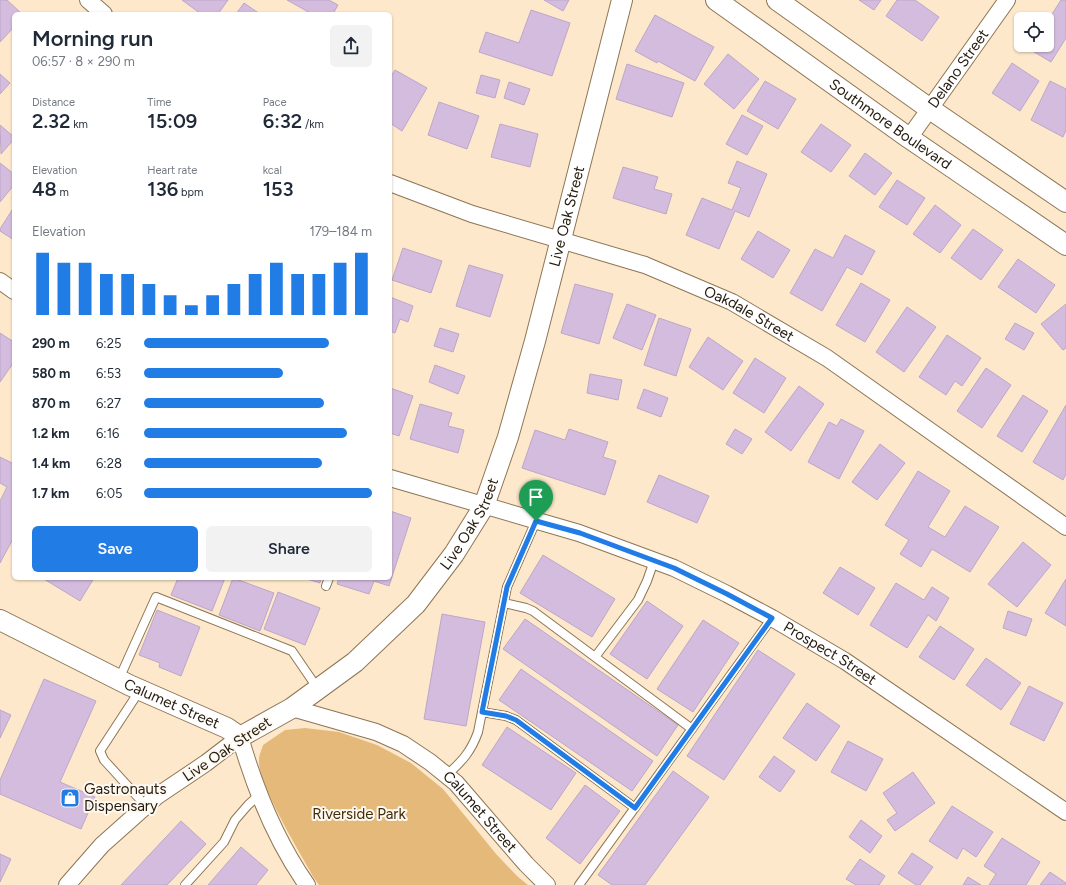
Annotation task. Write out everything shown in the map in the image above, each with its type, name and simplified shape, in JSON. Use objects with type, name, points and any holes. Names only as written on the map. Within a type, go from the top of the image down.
[{"type":"street","points":[[88,0],[102,12]]},
{"type":"street","name":"Live Oak Street","points":[[67,885],[102,845],[157,796],[206,763],[240,737],[292,708],[355,662],[416,604],[454,554],[484,506],[508,437],[535,341],[622,0]]},
{"type":"street","name":"Southmore Boulevard","points":[[716,0],[909,138],[1066,245]]},
{"type":"street","points":[[777,0],[930,109],[1066,202]]},
{"type":"street","name":"Delano Street","points":[[909,138],[1007,0]]},
{"type":"street","name":"Oakdale Street","points":[[392,184],[472,214],[645,265],[732,302],[827,358],[1066,527]]},
{"type":"street","points":[[0,281],[12,290]]},
{"type":"street","name":"Prospect Street","points":[[392,479],[580,533],[674,568],[727,594],[772,618],[845,661],[1066,812]]},
{"type":"street","name":"Calumet Street","points":[[0,620],[140,690],[227,728],[240,737]]},
{"type":"street","name":"Calumet Street","points":[[292,708],[376,732],[403,744],[430,762],[456,783],[526,864],[547,885]]},
{"type":"street","points":[[240,737],[259,795],[283,844],[307,885]]},
{"type":"lane","points":[[447,775],[466,757],[473,746],[478,732],[507,587],[536,521]]},
{"type":"lane","points":[[595,657],[638,600],[654,561]]},
{"type":"lane","points":[[119,680],[156,596],[292,651],[318,689]]},
{"type":"lane","points":[[504,603],[533,611],[692,729]]},
{"type":"lane","points":[[578,885],[772,618]]},
{"type":"lane","points":[[140,690],[100,751],[104,760],[146,806]]},
{"type":"lane","points":[[482,712],[506,716],[516,720],[635,808]]},
{"type":"lane","points":[[185,885],[224,842],[235,820],[259,795]]},
{"type":"green space","name":"Riverside Park","points":[[305,728],[339,732],[377,745],[411,763],[443,789],[497,855],[528,885],[319,885],[290,836],[272,801],[260,771],[259,760],[263,745],[285,730]]},
{"type":"building","points":[[0,0],[7,0],[20,12],[12,12],[12,29],[0,42]]},
{"type":"building","points":[[182,0],[228,0],[219,12],[198,12]]},
{"type":"building","points":[[287,0],[329,0],[338,5],[334,12],[308,12]]},
{"type":"building","points":[[544,0],[569,0],[563,11]]},
{"type":"building","points":[[859,0],[881,0],[874,10]]},
{"type":"building","points":[[897,0],[915,0],[939,17],[922,41],[886,16]]},
{"type":"building","points":[[1061,0],[1066,0],[1066,38],[1051,62],[1034,52],[1054,52],[1053,12]]},
{"type":"building","points":[[244,3],[257,12],[237,12]]},
{"type":"building","points":[[531,10],[570,23],[552,76],[479,52],[486,32],[519,43]]},
{"type":"building","points":[[655,15],[714,47],[695,81],[658,61],[657,63],[635,51]]},
{"type":"building","points":[[728,54],[759,79],[734,109],[704,84]]},
{"type":"building","points":[[1012,63],[1039,81],[1020,111],[992,93]]},
{"type":"building","points":[[627,64],[684,83],[672,117],[616,99]]},
{"type":"building","points":[[395,70],[427,88],[402,131],[392,124],[392,75]]},
{"type":"building","points":[[0,74],[10,83],[0,94]]},
{"type":"building","points":[[481,75],[500,80],[495,98],[476,93]]},
{"type":"building","points":[[765,81],[796,99],[778,129],[747,111]]},
{"type":"building","points":[[1050,81],[1066,89],[1066,130],[1063,137],[1031,120]]},
{"type":"building","points":[[509,82],[530,89],[524,105],[504,98]]},
{"type":"building","points":[[439,102],[479,116],[467,149],[428,135]]},
{"type":"building","points":[[742,115],[763,126],[747,155],[726,144]]},
{"type":"building","points":[[500,124],[538,134],[530,167],[491,157]]},
{"type":"building","points":[[821,124],[851,145],[831,172],[801,152]]},
{"type":"building","points":[[0,125],[12,135],[12,141],[1,154]]},
{"type":"building","points":[[865,153],[892,173],[875,195],[849,176]]},
{"type":"building","points":[[737,161],[767,174],[749,217],[735,211],[719,249],[686,235],[702,198],[732,210],[741,188],[728,183]]},
{"type":"building","points":[[0,163],[12,172],[12,187],[0,202]]},
{"type":"building","points":[[623,167],[658,177],[654,189],[672,194],[666,214],[613,198]]},
{"type":"building","points":[[897,180],[925,198],[907,225],[879,207]]},
{"type":"building","points":[[935,205],[961,225],[940,253],[913,234]]},
{"type":"building","points":[[12,210],[12,239],[0,231]]},
{"type":"building","points":[[973,229],[1003,250],[981,280],[951,258]]},
{"type":"building","points":[[758,231],[790,250],[773,278],[741,259]]},
{"type":"building","points":[[845,235],[875,251],[862,275],[847,267],[822,311],[790,293],[815,249],[833,258]]},
{"type":"building","points":[[403,248],[442,261],[431,293],[392,280]]},
{"type":"building","points":[[1018,259],[1055,285],[1036,313],[998,287]]},
{"type":"building","points":[[469,265],[503,275],[490,317],[456,306]]},
{"type":"building","points":[[861,283],[890,300],[865,342],[836,325]]},
{"type":"building","points":[[575,284],[613,294],[599,344],[561,333]]},
{"type":"building","points":[[392,298],[413,306],[408,322],[400,319],[395,333],[392,332]]},
{"type":"building","points":[[627,304],[656,315],[642,350],[613,338]]},
{"type":"building","points":[[1066,304],[1066,348],[1063,350],[1041,324]]},
{"type":"building","points":[[907,307],[936,327],[904,372],[876,352]]},
{"type":"building","points":[[659,318],[691,329],[676,376],[644,365]]},
{"type":"building","points":[[1015,323],[1034,333],[1024,350],[1005,339]]},
{"type":"building","points":[[440,328],[459,334],[453,352],[434,346]]},
{"type":"building","points":[[0,333],[12,341],[12,365],[0,382]]},
{"type":"building","points":[[947,335],[981,358],[962,386],[955,381],[946,395],[919,377]]},
{"type":"building","points":[[708,337],[743,361],[723,390],[689,367]]},
{"type":"building","points":[[755,358],[786,378],[764,413],[733,393]]},
{"type":"building","points":[[435,365],[465,376],[458,394],[429,382]]},
{"type":"building","points":[[986,368],[1011,385],[982,428],[957,411]]},
{"type":"building","points":[[590,374],[622,380],[618,400],[587,393]]},
{"type":"building","points":[[799,386],[824,404],[791,451],[765,432]]},
{"type":"building","points":[[392,389],[413,396],[399,436],[392,434]]},
{"type":"building","points":[[644,389],[668,398],[661,417],[637,408]]},
{"type":"building","points":[[1023,395],[1048,411],[1022,452],[997,436]]},
{"type":"building","points":[[420,404],[452,413],[448,426],[464,430],[458,453],[410,439]]},
{"type":"building","points":[[1066,405],[1066,474],[1063,480],[1033,462]]},
{"type":"building","points":[[841,419],[864,431],[839,479],[808,462],[829,422],[837,426]]},
{"type":"building","points":[[569,429],[608,442],[603,457],[616,461],[605,495],[522,468],[535,430],[565,440]]},
{"type":"building","points":[[735,429],[752,439],[742,454],[726,444]]},
{"type":"building","points":[[880,444],[905,463],[877,500],[852,482]]},
{"type":"building","points":[[0,457],[12,463],[12,541],[0,563],[0,501],[7,487],[0,483]]},
{"type":"building","points":[[918,471],[950,491],[928,527],[945,537],[965,506],[999,527],[970,572],[932,549],[921,567],[900,554],[909,540],[885,525]]},
{"type":"building","points":[[659,475],[709,496],[697,523],[647,502]]},
{"type":"building","points":[[392,512],[411,518],[392,577]]},
{"type":"building","points":[[1023,542],[1051,565],[1017,607],[988,584]]},
{"type":"building","points":[[543,555],[615,599],[592,637],[520,593]]},
{"type":"building","points":[[840,567],[875,588],[858,615],[823,593]]},
{"type":"building","points":[[1066,579],[1066,626],[1045,613]]},
{"type":"building","points":[[46,580],[93,580],[80,601]]},
{"type":"building","points":[[177,580],[224,580],[212,611],[171,595]]},
{"type":"building","points":[[232,580],[238,580],[274,593],[260,631],[219,615]]},
{"type":"building","points":[[310,580],[321,580],[320,583]]},
{"type":"building","points":[[338,580],[391,580],[389,586],[374,581],[369,594],[337,584]]},
{"type":"building","points":[[896,583],[924,600],[932,587],[949,598],[936,621],[928,615],[907,648],[870,625]]},
{"type":"building","points":[[278,592],[320,608],[305,645],[264,629]]},
{"type":"building","points":[[647,601],[683,626],[647,679],[610,654]]},
{"type":"building","points":[[157,610],[200,627],[181,676],[159,667],[160,663],[139,655]]},
{"type":"building","points":[[1008,611],[1032,619],[1026,636],[1003,628]]},
{"type":"building","points":[[442,614],[485,622],[466,726],[424,719]]},
{"type":"building","points":[[525,619],[678,725],[657,756],[503,649]]},
{"type":"building","points":[[703,620],[739,643],[693,712],[657,689]]},
{"type":"building","points":[[940,626],[974,649],[954,680],[919,657]]},
{"type":"building","points":[[758,650],[795,674],[724,780],[687,756]]},
{"type":"building","points":[[986,658],[1021,683],[1001,710],[966,685]]},
{"type":"building","points":[[521,669],[653,761],[632,791],[499,700]]},
{"type":"building","points":[[44,679],[96,701],[60,782],[95,797],[81,829],[0,794],[0,780]]},
{"type":"building","points":[[1029,686],[1063,703],[1044,741],[1010,724]]},
{"type":"building","points":[[807,703],[840,726],[816,761],[783,738]]},
{"type":"building","points":[[0,710],[11,715],[0,738]]},
{"type":"building","points":[[507,727],[576,773],[551,810],[482,765]]},
{"type":"building","points":[[848,741],[883,759],[866,791],[831,772]]},
{"type":"building","points":[[774,756],[795,771],[780,792],[759,777]]},
{"type":"building","points":[[673,771],[709,797],[645,885],[612,885],[598,875]]},
{"type":"building","points":[[913,772],[935,803],[895,831],[887,820],[897,813],[883,793]]},
{"type":"building","points":[[585,785],[620,811],[580,864],[546,838]]},
{"type":"building","points":[[952,806],[993,832],[976,857],[963,848],[957,859],[929,841]]},
{"type":"building","points":[[861,820],[882,836],[870,853],[849,837]]},
{"type":"building","points":[[181,821],[206,844],[167,885],[121,885]]},
{"type":"building","points":[[1002,838],[1040,862],[1026,885],[989,885],[996,874],[984,866]]},
{"type":"building","points":[[241,847],[268,870],[256,885],[208,885]]},
{"type":"building","points":[[912,853],[933,867],[920,885],[916,885],[898,873]]},
{"type":"building","points":[[0,854],[11,859],[0,882]]},
{"type":"building","points":[[860,859],[885,876],[879,885],[856,885],[846,879]]},
{"type":"building","points":[[1050,872],[1066,883],[1066,885],[1040,885]]},
{"type":"building","points":[[968,877],[981,885],[963,885]]},
{"type":"place","name":"Gastronauts Dispensary","points":[[70,798]]},
{"type":"route","points":[[536,521],[580,533],[674,568],[772,618],[635,808],[516,720],[506,716],[482,712],[507,587],[536,521]]}]
